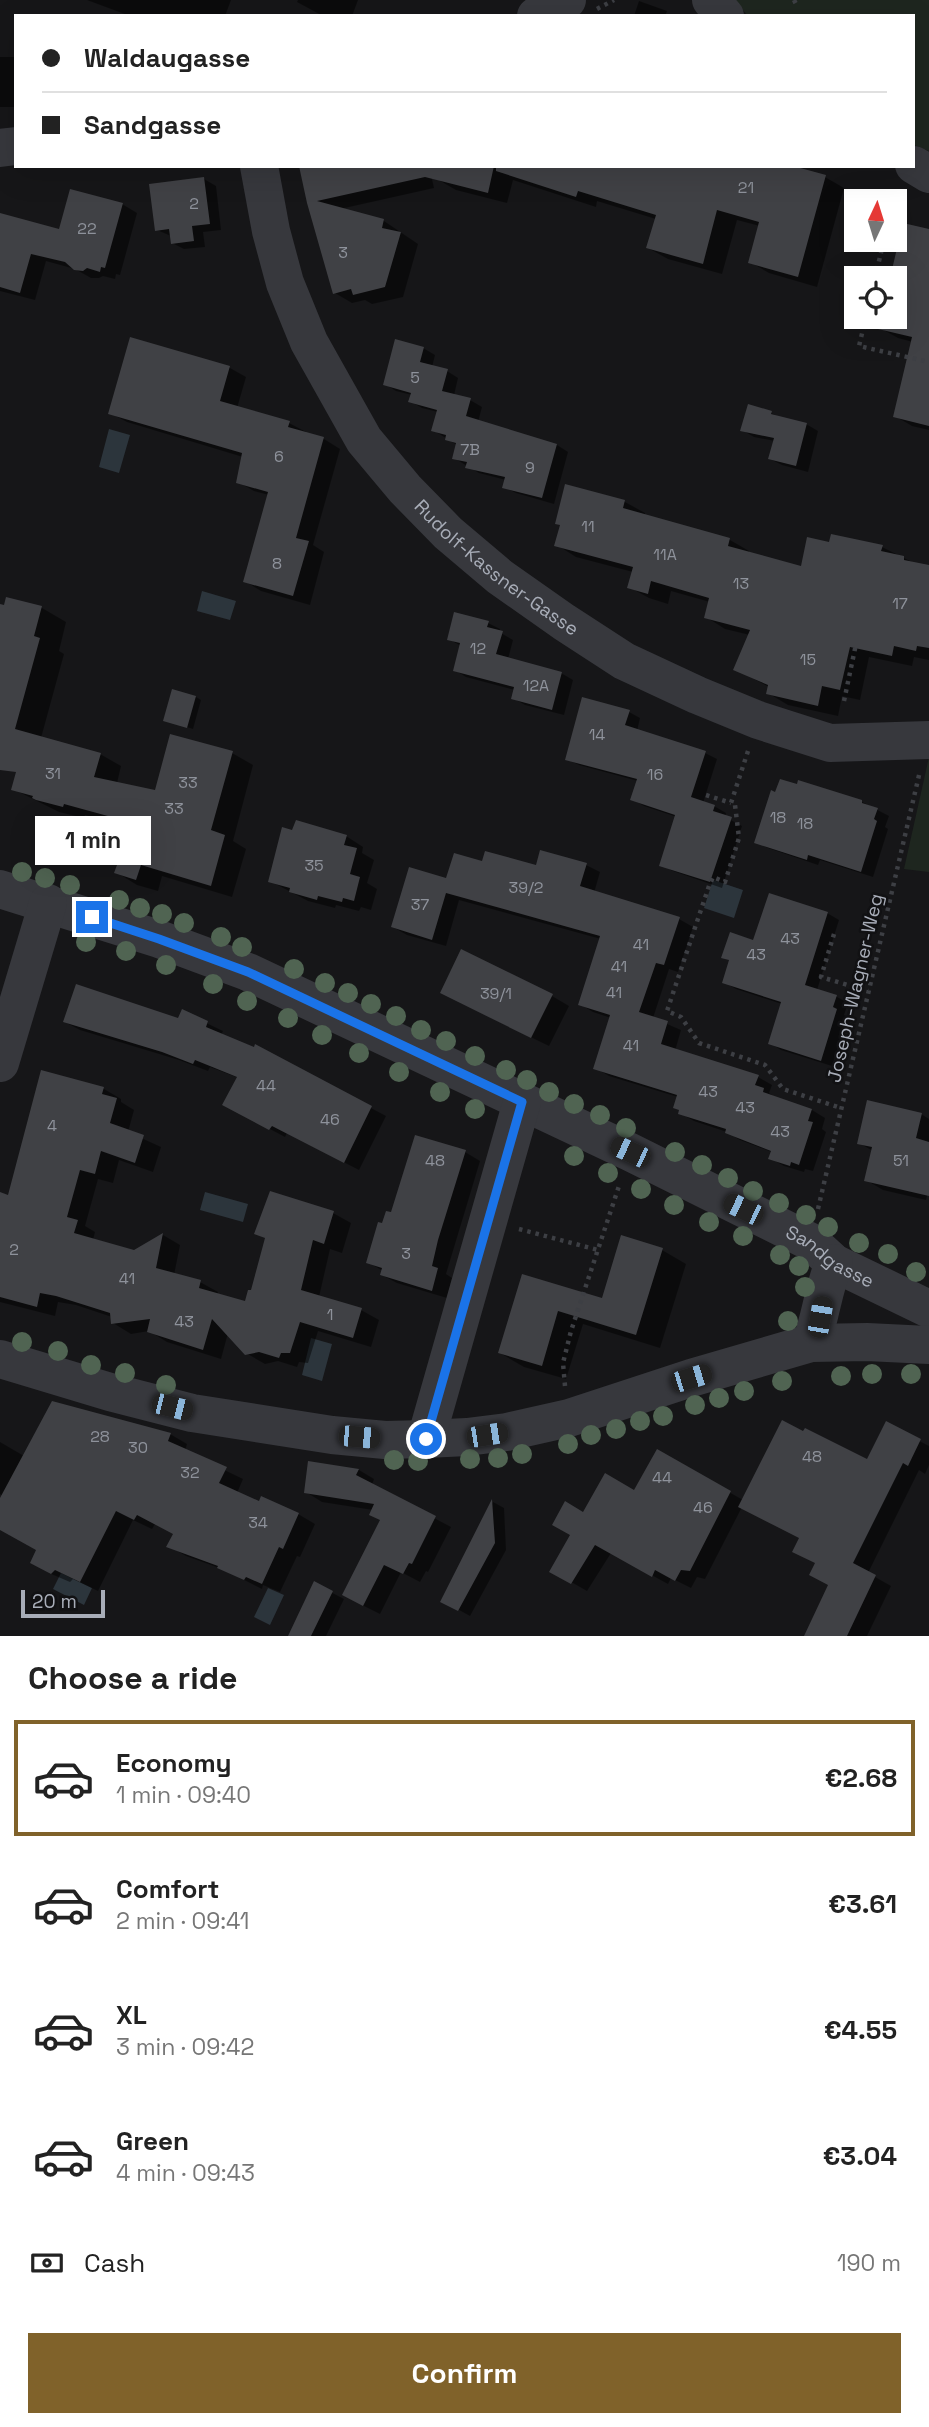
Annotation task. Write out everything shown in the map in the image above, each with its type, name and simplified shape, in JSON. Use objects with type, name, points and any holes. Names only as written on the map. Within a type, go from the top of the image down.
[{"type":"street","points":[[540,14],[567,0]]},
{"type":"street","points":[[711,0],[723,14]]},
{"type":"street","name":"Rudolf-Kassner-Gasse","points":[[259,168],[271,231],[285,283],[309,342],[364,440],[405,489],[448,533],[500,578],[624,661],[758,720],[830,743],[928,740]]},
{"type":"street","name":"Sandgasse","points":[[0,889],[159,939],[248,972],[630,1152],[929,1309]]},
{"type":"street","points":[[0,1063],[48,903]]},
{"type":"street","points":[[426,1439],[522,1102]]},
{"type":"street","points":[[811,1343],[820,1317],[825,1288],[822,1253]]},
{"type":"street","points":[[0,1359],[192,1413],[332,1435],[385,1440],[467,1437],[507,1432],[569,1418],[811,1343],[929,1345]]},
{"type":"path","points":[[863,329],[859,346],[929,362]]},
{"type":"path","points":[[844,701],[856,644]]},
{"type":"path","points":[[731,803],[758,720]]},
{"type":"path","name":"Joseph-Wagner-Weg","points":[[822,1253],[842,1108],[928,740]]},
{"type":"path","points":[[706,795],[735,805],[739,838],[725,882],[713,877],[709,886],[667,1011],[681,1017],[699,1043],[765,1065],[783,1089],[842,1108]]},
{"type":"path","points":[[834,934],[821,977],[868,991]]},
{"type":"path","points":[[569,1418],[563,1363],[630,1152]]},
{"type":"path","points":[[488,1220],[598,1250]]},
{"type":"shaded area","points":[[734,0],[929,0],[929,151],[915,145],[915,14],[746,14]]},
{"type":"shaded area","points":[[109,429],[130,435],[119,473],[99,467]]},
{"type":"shaded area","points":[[202,591],[236,601],[230,620],[197,611]]},
{"type":"shaded area","points":[[929,757],[929,872],[904,869]]},
{"type":"shaded area","points":[[713,880],[743,890],[734,918],[704,908]]},
{"type":"shaded area","points":[[205,1192],[248,1204],[243,1222],[200,1210]]},
{"type":"shaded area","points":[[311,1338],[332,1344],[322,1381],[302,1375]]},
{"type":"shaded area","points":[[61,1573],[92,1588],[84,1605],[53,1589]]},
{"type":"shaded area","points":[[268,1588],[284,1595],[270,1625],[254,1617]]},
{"type":"building","points":[[299,168],[494,168],[488,193],[425,177],[317,201],[384,219],[382,228],[401,232],[385,287],[353,295],[351,289],[333,294]]},
{"type":"building","points":[[496,168],[800,168],[826,175],[798,277],[748,263],[759,222],[717,210],[703,264],[646,248],[656,215],[578,191],[576,197],[496,171]]},
{"type":"building","points":[[204,177],[210,224],[192,226],[194,241],[171,244],[169,229],[155,231],[149,184]]},
{"type":"building","points":[[70,189],[123,203],[105,268],[101,267],[100,272],[87,268],[83,271],[74,270],[65,262],[31,254],[20,293],[0,287],[0,213],[59,229]]},
{"type":"building","points":[[907,224],[929,229],[929,426],[893,417],[912,337],[878,329],[907,329],[907,266],[893,266],[896,252],[907,252]]},
{"type":"building","points":[[130,337],[230,366],[220,401],[290,421],[288,427],[324,437],[296,538],[309,541],[293,596],[243,582],[268,492],[236,483],[242,453],[108,414]]},
{"type":"building","points":[[395,339],[424,347],[420,362],[448,369],[442,391],[471,398],[466,416],[557,444],[542,498],[502,488],[505,477],[465,468],[467,462],[452,459],[456,443],[445,440],[446,435],[431,431],[437,410],[408,402],[411,393],[383,385]]},
{"type":"building","points":[[748,404],[772,411],[771,414],[807,423],[796,466],[768,459],[774,438],[740,431]]},
{"type":"building","points":[[565,484],[625,500],[623,508],[730,538],[728,546],[801,566],[807,537],[829,542],[831,534],[883,545],[881,551],[904,556],[904,560],[929,565],[929,648],[917,646],[916,651],[894,646],[892,656],[850,647],[840,690],[822,686],[818,706],[766,694],[768,685],[733,670],[750,630],[704,618],[709,598],[651,581],[648,594],[627,588],[633,567],[554,546],[560,525],[555,524]]},
{"type":"building","points":[[6,597],[42,606],[34,636],[40,638],[15,729],[101,753],[94,777],[155,790],[170,734],[233,751],[211,830],[225,835],[211,886],[141,865],[136,880],[114,873],[120,857],[116,855],[126,821],[64,804],[63,807],[36,800],[33,796],[11,790],[16,772],[0,770],[0,604],[4,605]]},
{"type":"building","points":[[454,612],[489,621],[487,627],[503,631],[496,654],[562,672],[552,710],[511,699],[514,687],[453,671],[460,643],[447,640]]},
{"type":"building","points":[[172,689],[196,696],[187,728],[163,721]]},
{"type":"building","points":[[582,697],[630,710],[625,725],[706,751],[691,797],[715,805],[713,811],[732,817],[710,882],[659,866],[675,815],[630,800],[637,779],[565,760]]},
{"type":"building","points":[[780,779],[797,784],[798,780],[862,800],[862,803],[878,808],[874,819],[877,821],[861,872],[808,855],[807,860],[754,843],[771,790],[775,792]]},
{"type":"building","points":[[296,820],[347,835],[344,845],[357,848],[350,874],[360,877],[354,901],[343,898],[342,902],[318,896],[317,900],[289,892],[290,888],[268,882],[282,827],[292,830]]},
{"type":"building","points":[[540,850],[587,863],[580,886],[680,917],[664,965],[656,963],[639,1012],[668,1021],[661,1044],[759,1075],[755,1085],[764,1088],[763,1092],[812,1109],[808,1121],[813,1122],[799,1165],[791,1162],[790,1166],[768,1159],[771,1151],[725,1133],[726,1129],[678,1114],[679,1110],[673,1108],[677,1095],[593,1069],[610,1015],[578,1005],[600,936],[446,893],[432,940],[391,927],[409,867],[446,878],[454,853],[482,861],[485,851],[536,865]]},
{"type":"building","points":[[769,893],[828,912],[805,985],[837,995],[833,1007],[837,1009],[821,1061],[768,1044],[781,1002],[722,983],[729,960],[721,958],[730,932],[753,940]]},
{"type":"building","points":[[461,949],[553,994],[531,1038],[440,993]]},
{"type":"building","points":[[76,984],[178,1018],[182,1009],[208,1021],[206,1027],[254,1047],[255,1044],[372,1106],[344,1163],[272,1126],[269,1130],[222,1105],[237,1077],[195,1060],[193,1064],[63,1022]]},
{"type":"building","points":[[41,1070],[104,1087],[102,1094],[117,1098],[110,1123],[144,1135],[135,1163],[101,1151],[95,1174],[80,1170],[67,1217],[78,1220],[74,1233],[134,1250],[163,1233],[156,1268],[201,1280],[199,1288],[245,1301],[248,1290],[251,1290],[265,1238],[254,1234],[270,1191],[334,1211],[324,1244],[313,1240],[301,1290],[362,1308],[353,1338],[300,1322],[290,1353],[281,1353],[279,1358],[259,1352],[245,1355],[212,1319],[203,1350],[147,1332],[150,1319],[111,1324],[110,1313],[56,1296],[40,1293],[37,1307],[0,1297],[0,1192],[8,1195]]},
{"type":"building","points":[[867,1100],[922,1113],[916,1138],[929,1142],[929,1196],[864,1181],[872,1147],[857,1144]]},
{"type":"building","points":[[415,1135],[466,1150],[438,1240],[432,1266],[438,1268],[432,1291],[380,1275],[382,1268],[366,1263],[378,1222],[382,1223],[386,1211],[391,1212]]},
{"type":"building","points":[[621,1235],[663,1248],[636,1335],[558,1311],[542,1366],[498,1353],[522,1274],[602,1298]]},
{"type":"building","points":[[52,1401],[171,1433],[168,1441],[227,1467],[219,1483],[259,1501],[261,1496],[299,1513],[283,1549],[279,1547],[262,1584],[246,1577],[244,1580],[217,1568],[218,1566],[166,1547],[173,1534],[137,1515],[134,1520],[116,1511],[80,1582],[55,1570],[51,1574],[30,1563],[36,1550],[0,1530],[0,1498]]},
{"type":"building","points":[[782,1420],[803,1431],[805,1428],[867,1459],[886,1421],[921,1439],[908,1466],[903,1463],[853,1563],[876,1575],[847,1636],[804,1636],[828,1585],[809,1575],[815,1563],[792,1552],[799,1538],[738,1507]]},
{"type":"building","points":[[657,1449],[731,1491],[690,1571],[681,1570],[675,1581],[655,1570],[652,1577],[595,1545],[571,1584],[549,1572],[570,1535],[552,1525],[565,1501],[583,1512],[605,1473],[634,1490]]},
{"type":"building","points":[[308,1461],[359,1469],[356,1475],[436,1516],[412,1564],[409,1563],[403,1574],[384,1565],[363,1606],[342,1595],[380,1520],[369,1515],[374,1504],[304,1493]]},
{"type":"building","points":[[492,1499],[495,1543],[458,1611],[440,1602]]},
{"type":"building","points":[[314,1581],[333,1591],[311,1636],[288,1636]]},
{"type":"route","points":[[92,917],[248,972],[522,1102],[426,1439]]}]
